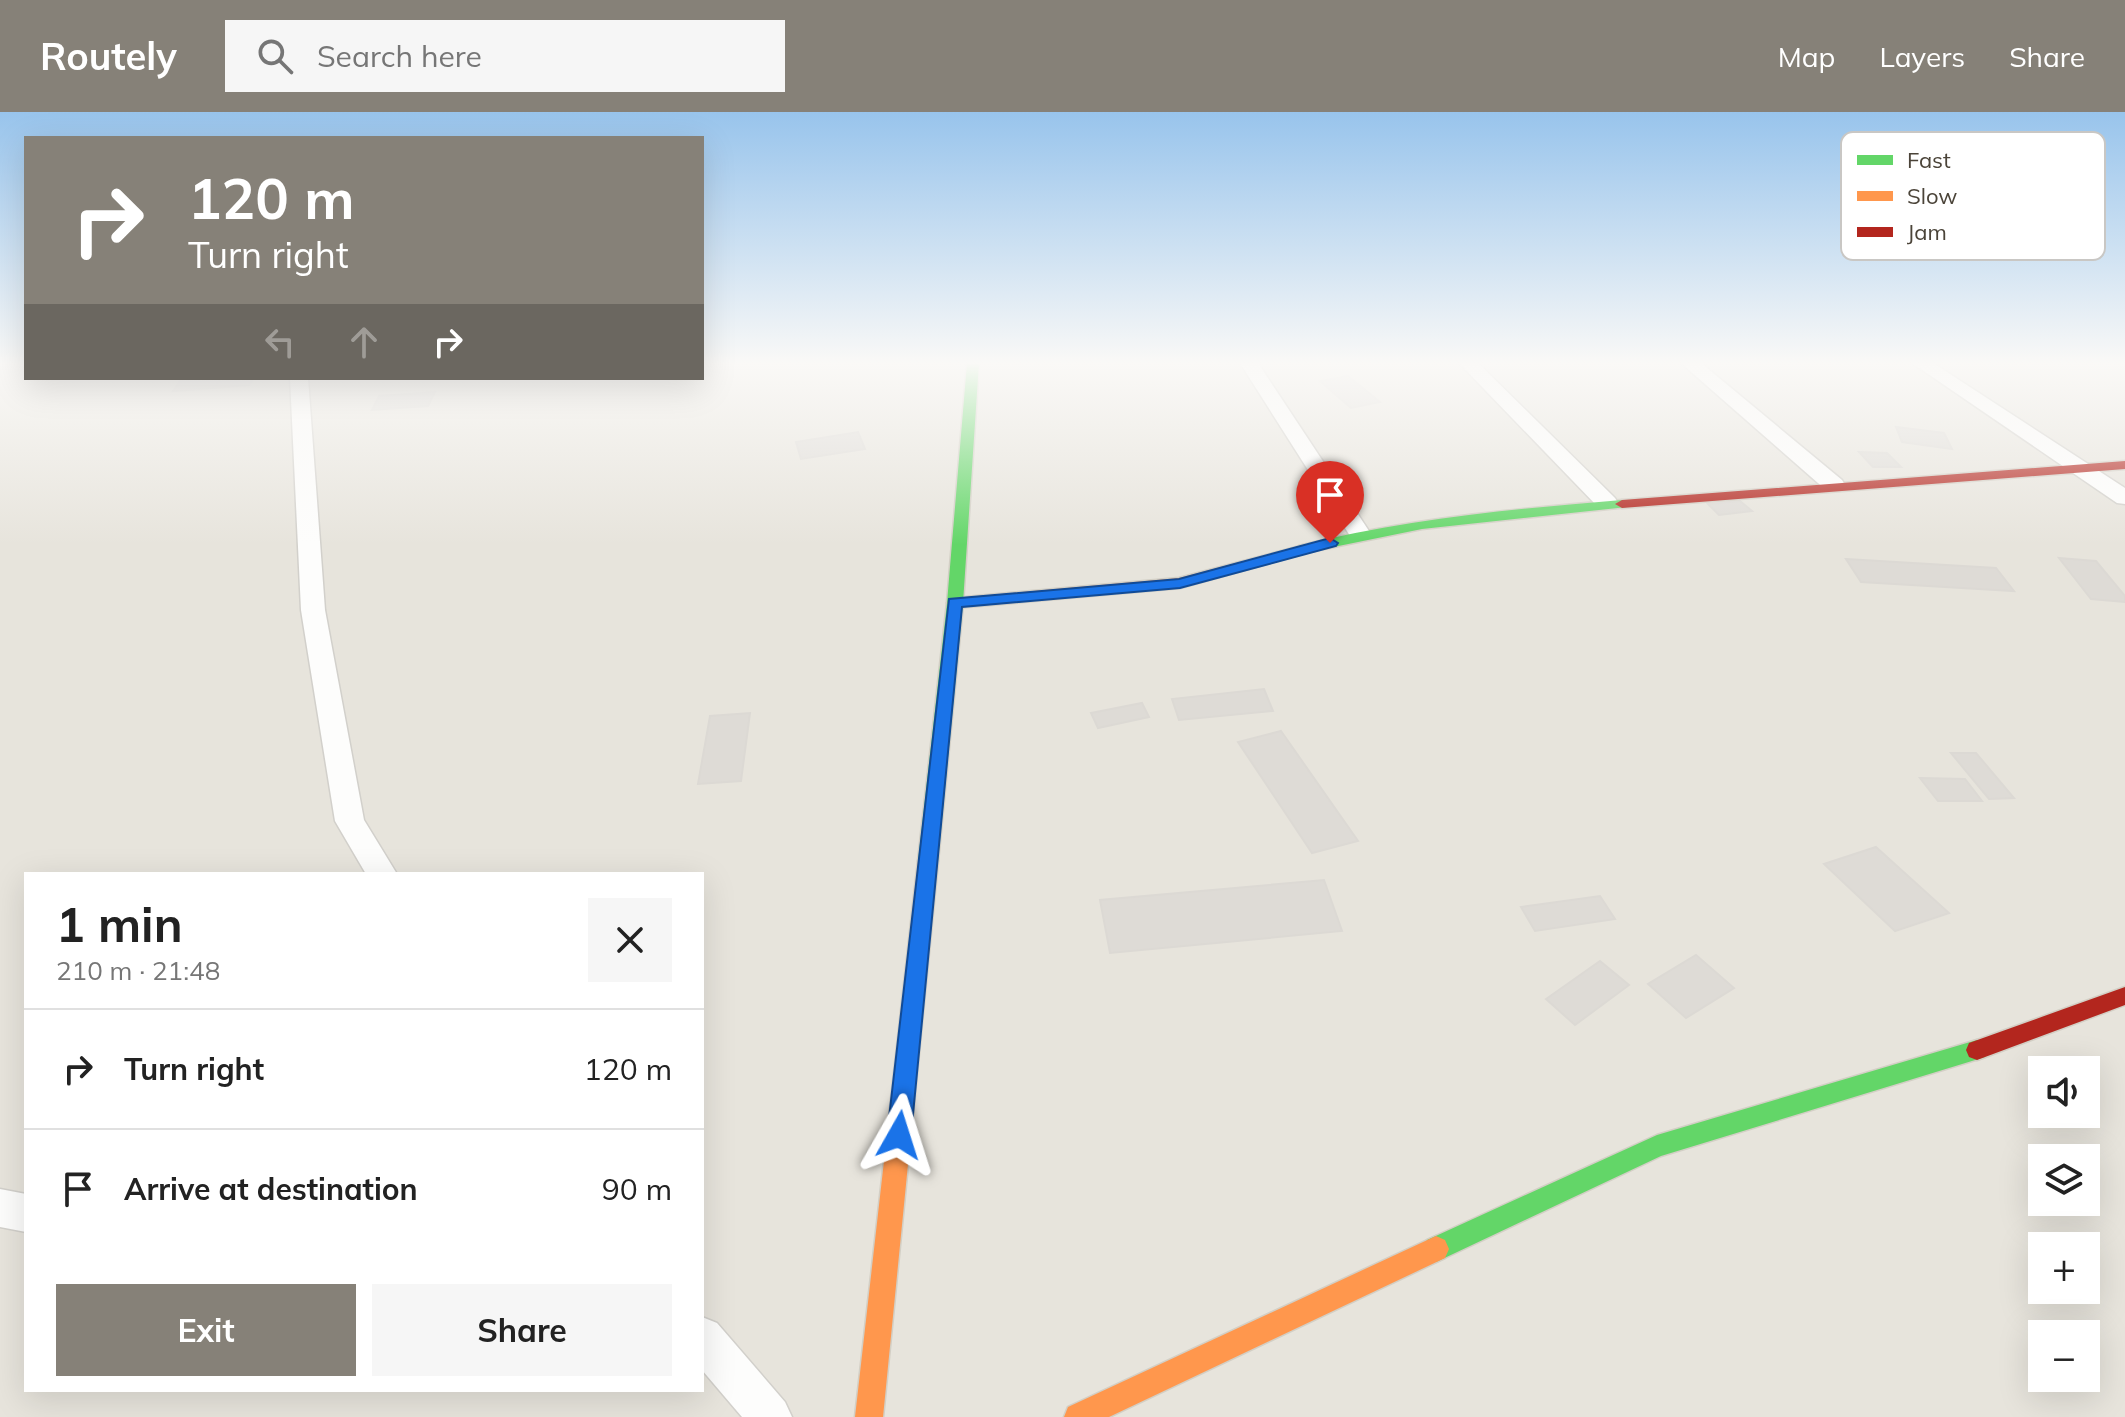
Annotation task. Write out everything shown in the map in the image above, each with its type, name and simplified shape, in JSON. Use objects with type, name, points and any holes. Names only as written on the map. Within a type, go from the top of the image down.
[{"type":"street","points":[[302,424],[313,610],[350,821],[381,872]]},
{"type":"street","points":[[869,1417],[955,603],[968,424]]},
{"type":"street","points":[[1289,424],[1360,534]]},
{"type":"street","points":[[1528,424],[1607,503]]},
{"type":"street","points":[[1762,424],[1834,485]]},
{"type":"street","points":[[2013,424],[2125,498]]},
{"type":"street","points":[[955,603],[1180,583],[1360,534],[1607,503],[2077,466],[2125,465]]},
{"type":"street","points":[[1078,1417],[1657,1146],[2007,1041],[2125,996]]},
{"type":"street","points":[[0,1208],[24,1213]]},
{"type":"street","points":[[704,1341],[770,1417]]},
{"type":"shaded area","points":[[0,424],[2125,424],[2125,1417],[0,1417]]},
{"type":"building","points":[[1896,427],[1944,433],[1952,449],[1902,442]]},
{"type":"building","points":[[858,432],[865,449],[801,459],[796,442]]},
{"type":"building","points":[[1859,452],[1887,453],[1901,467],[1873,467]]},
{"type":"building","points":[[1740,501],[1752,511],[1719,515],[1708,504]]},
{"type":"building","points":[[2059,558],[2096,561],[2125,596],[2125,602],[2091,599]]},
{"type":"building","points":[[1846,559],[1996,568],[2014,591],[1861,582]]},
{"type":"building","points":[[1264,689],[1273,711],[1179,720],[1172,699]]},
{"type":"building","points":[[1142,703],[1149,717],[1098,728],[1091,713]]},
{"type":"building","points":[[750,713],[741,781],[698,784],[710,716]]},
{"type":"building","points":[[1281,731],[1358,841],[1312,853],[1238,742]]},
{"type":"building","points":[[1951,753],[1976,753],[2014,798],[1989,799]]},
{"type":"building","points":[[1920,778],[1965,779],[1982,801],[1938,801]]},
{"type":"building","points":[[1876,847],[1949,913],[1895,931],[1824,864]]},
{"type":"building","points":[[1324,880],[1342,931],[1110,953],[1100,900]]},
{"type":"building","points":[[1600,896],[1615,919],[1535,931],[1521,907]]},
{"type":"building","points":[[1696,955],[1734,988],[1686,1018],[1648,984]]},
{"type":"building","points":[[1600,961],[1629,985],[1575,1025],[1546,999]]},
{"type":"traffic: fast","points":[[928,861],[955,603],[968,424]]},
{"type":"traffic: fast","points":[[1304,549],[1422,525],[1622,504]]},
{"type":"traffic: fast","points":[[1436,1249],[1657,1146],[1977,1050]]},
{"type":"traffic: slow","points":[[955,603],[1180,583],[1304,549]]},
{"type":"traffic: slow","points":[[869,1417],[928,861]]},
{"type":"traffic: slow","points":[[1078,1417],[1436,1249]]},
{"type":"traffic: jam","points":[[1622,504],[2125,465]]},
{"type":"traffic: jam","points":[[1977,1050],[2125,996]]},
{"type":"route","points":[[899,1135],[955,603],[1180,583],[1330,543]]}]
